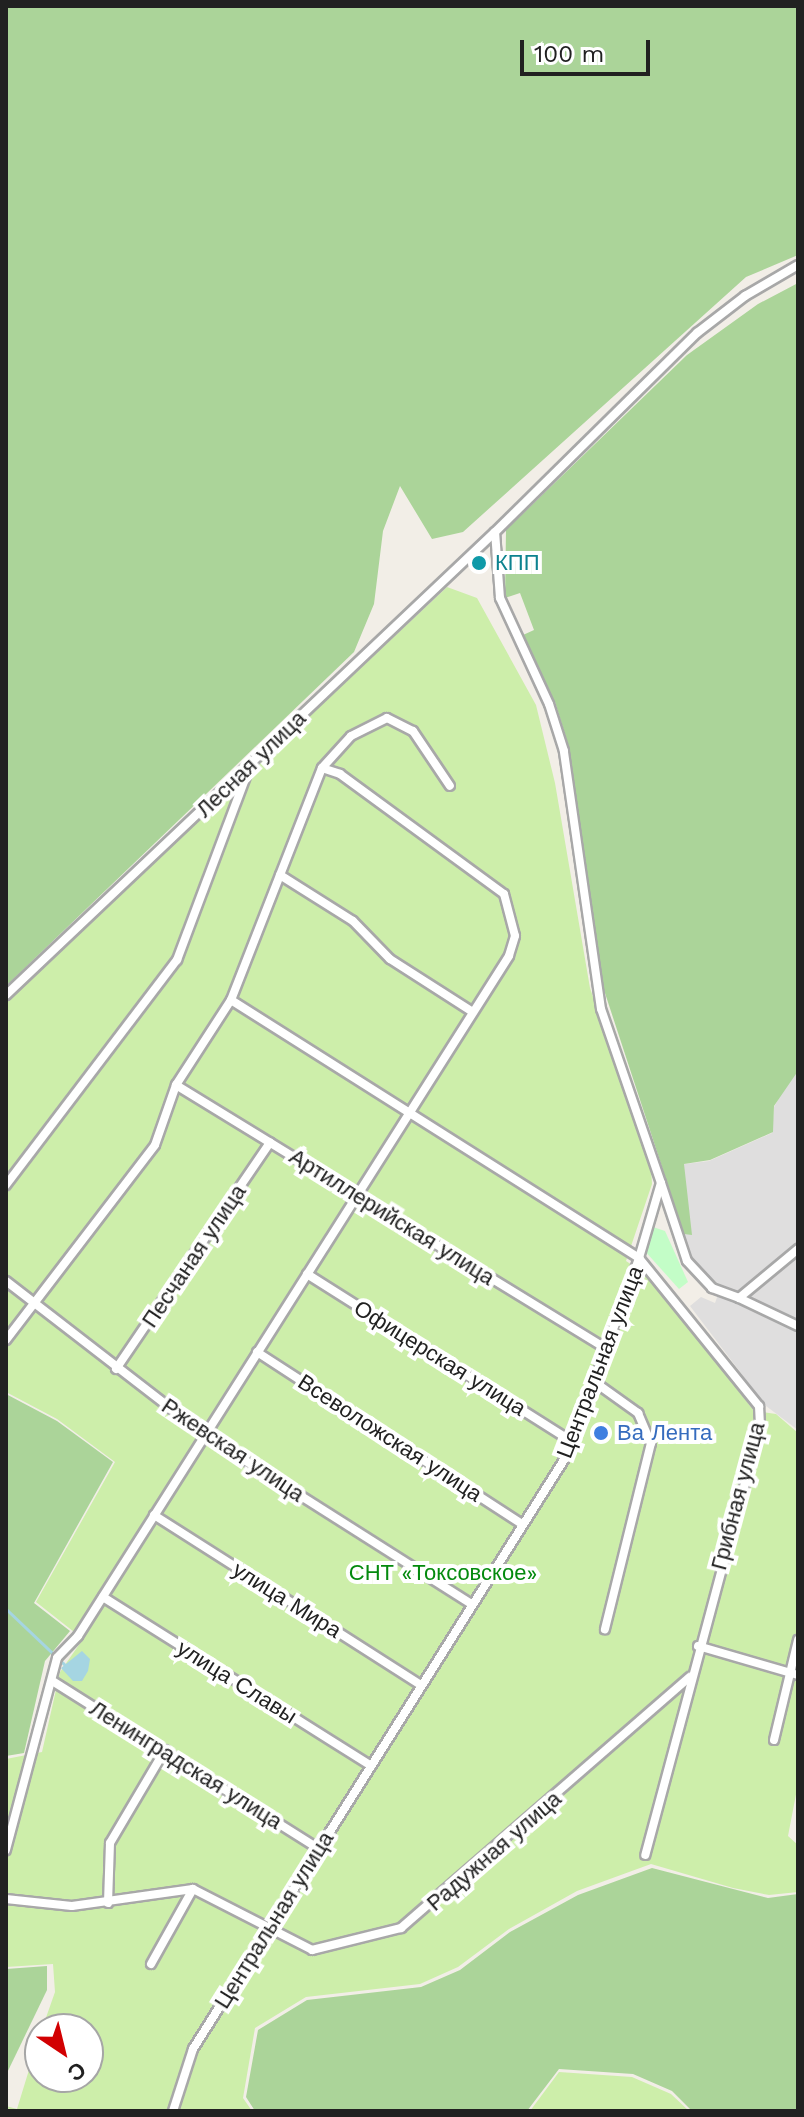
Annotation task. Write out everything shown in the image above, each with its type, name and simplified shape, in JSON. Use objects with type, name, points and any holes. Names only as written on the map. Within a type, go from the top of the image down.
[{"type":"street","name":"Лесная улица","points":[[6,995],[495,532],[588,435],[697,333],[745,296],[798,265]]},
{"type":"street","points":[[495,532],[500,598],[518,647],[549,704],[564,751],[601,1009],[692,1272],[712,1288],[739,1298],[797,1329]]},
{"type":"street","points":[[6,1340],[146,1160],[176,1085],[231,1000],[322,768],[351,736],[387,718],[413,731],[450,786]]},
{"type":"street","points":[[6,1185],[177,960],[250,765]]},
{"type":"street","points":[[6,1850],[54,1682],[57,1658],[103,1597],[509,956],[515,936],[504,894],[340,774],[322,768]]},
{"type":"street","points":[[280,875],[353,921],[390,959],[473,1012]]},
{"type":"street","points":[[231,1000],[639,1258]]},
{"type":"street","name":"Артиллерийская улица","points":[[176,1085],[607,1349]]},
{"type":"street","name":"Песчаная улица","points":[[116,1369],[270,1142]]},
{"type":"street","name":"Центральная улица","points":[[173,2111],[193,2049],[573,1442],[639,1258],[661,1183]]},
{"type":"street","points":[[739,1298],[798,1249]]},
{"type":"street","name":"Грибная улица","points":[[639,1258],[654,1270],[762,1417],[698,1646],[645,1855]]},
{"type":"street","name":"Офицерская улица","points":[[307,1274],[573,1442]]},
{"type":"street","name":"Ржевская улица","points":[[6,1281],[205,1435],[471,1604]]},
{"type":"street","name":"Всеволожская улица","points":[[257,1352],[523,1525]]},
{"type":"street","points":[[596,1383],[624,1398],[647,1427],[651,1443],[605,1629]]},
{"type":"street","name":"улица Мира","points":[[154,1515],[421,1685]]},
{"type":"street","name":"улица Славы","points":[[103,1597],[371,1766]]},
{"type":"street","points":[[774,1740],[793,1674],[798,1640]]},
{"type":"street","points":[[698,1646],[793,1674]]},
{"type":"street","name":"Радужная улица","points":[[193,1889],[267,1930],[312,1950],[401,1928],[690,1677]]},
{"type":"street","name":"Ленинградская улица","points":[[54,1682],[319,1849]]},
{"type":"street","points":[[108,1903],[110,1843],[165,1750]]},
{"type":"street","points":[[6,1899],[47,1905],[108,1903],[193,1889]]},
{"type":"street","points":[[151,1964],[193,1889]]},
{"type":"shaded area","points":[[798,1064],[798,1430],[766,1406],[690,1306],[701,1297],[715,1303],[721,1286],[692,1262],[661,1167],[709,1161],[772,1133],[774,1107]]},
{"type":"green space","points":[[6,6],[798,6],[798,255],[746,277],[463,532],[432,539],[400,486],[383,531],[374,604],[354,652],[6,986]]},
{"type":"green space","points":[[798,283],[798,1071],[774,1106],[773,1132],[710,1160],[684,1164],[692,1235],[684,1234],[603,987],[569,747],[555,702],[529,655],[523,635],[534,630],[520,593],[505,598],[506,530],[687,355],[758,304]]},
{"type":"green space","name":"СНТ «Токсовское»","points":[[447,587],[477,598],[536,705],[555,783],[590,988],[651,1168],[652,1184],[626,1261],[652,1278],[754,1411],[776,1414],[798,1433],[798,1784],[788,1836],[798,1845],[798,1892],[769,1895],[651,1864],[577,1891],[509,1929],[458,1967],[420,1984],[306,1997],[255,2028],[243,2098],[252,2111],[6,2111],[6,2106],[17,2109],[24,2086],[24,2093],[104,2093],[104,2013],[48,2013],[55,1992],[53,1964],[6,1967],[6,1759],[42,1752],[60,1672],[83,1639],[36,1602],[115,1462],[57,1419],[6,1392],[6,1001]]},
{"type":"green space","points":[[653,1227],[665,1231],[688,1282],[679,1289],[644,1250]]},
{"type":"green space","points":[[6,1394],[57,1421],[113,1462],[34,1603],[70,1631],[45,1661],[24,1753],[6,1756]]},
{"type":"green space","points":[[652,1868],[768,1898],[798,1894],[798,2111],[692,2111],[672,2091],[633,2074],[559,2069],[527,2111],[255,2111],[246,2097],[258,2030],[307,2000],[421,1987],[460,1970],[510,1932],[578,1895]]},
{"type":"green space","points":[[47,1966],[47,1990],[36,2013],[24,2013],[24,2038],[6,2075],[6,1969]]},
{"type":"green space","points":[[559,2072],[632,2077],[671,2094],[689,2111],[530,2111]]},
{"type":"water","points":[[82,1651],[90,1659],[88,1671],[82,1681],[73,1681],[61,1668]]},
{"type":"waterway","points":[[6,1609],[64,1664]]},
{"type":"place","name":"КПП","points":[[479,563]]},
{"type":"place","name":"Ва Лента","points":[[601,1433]]}]
